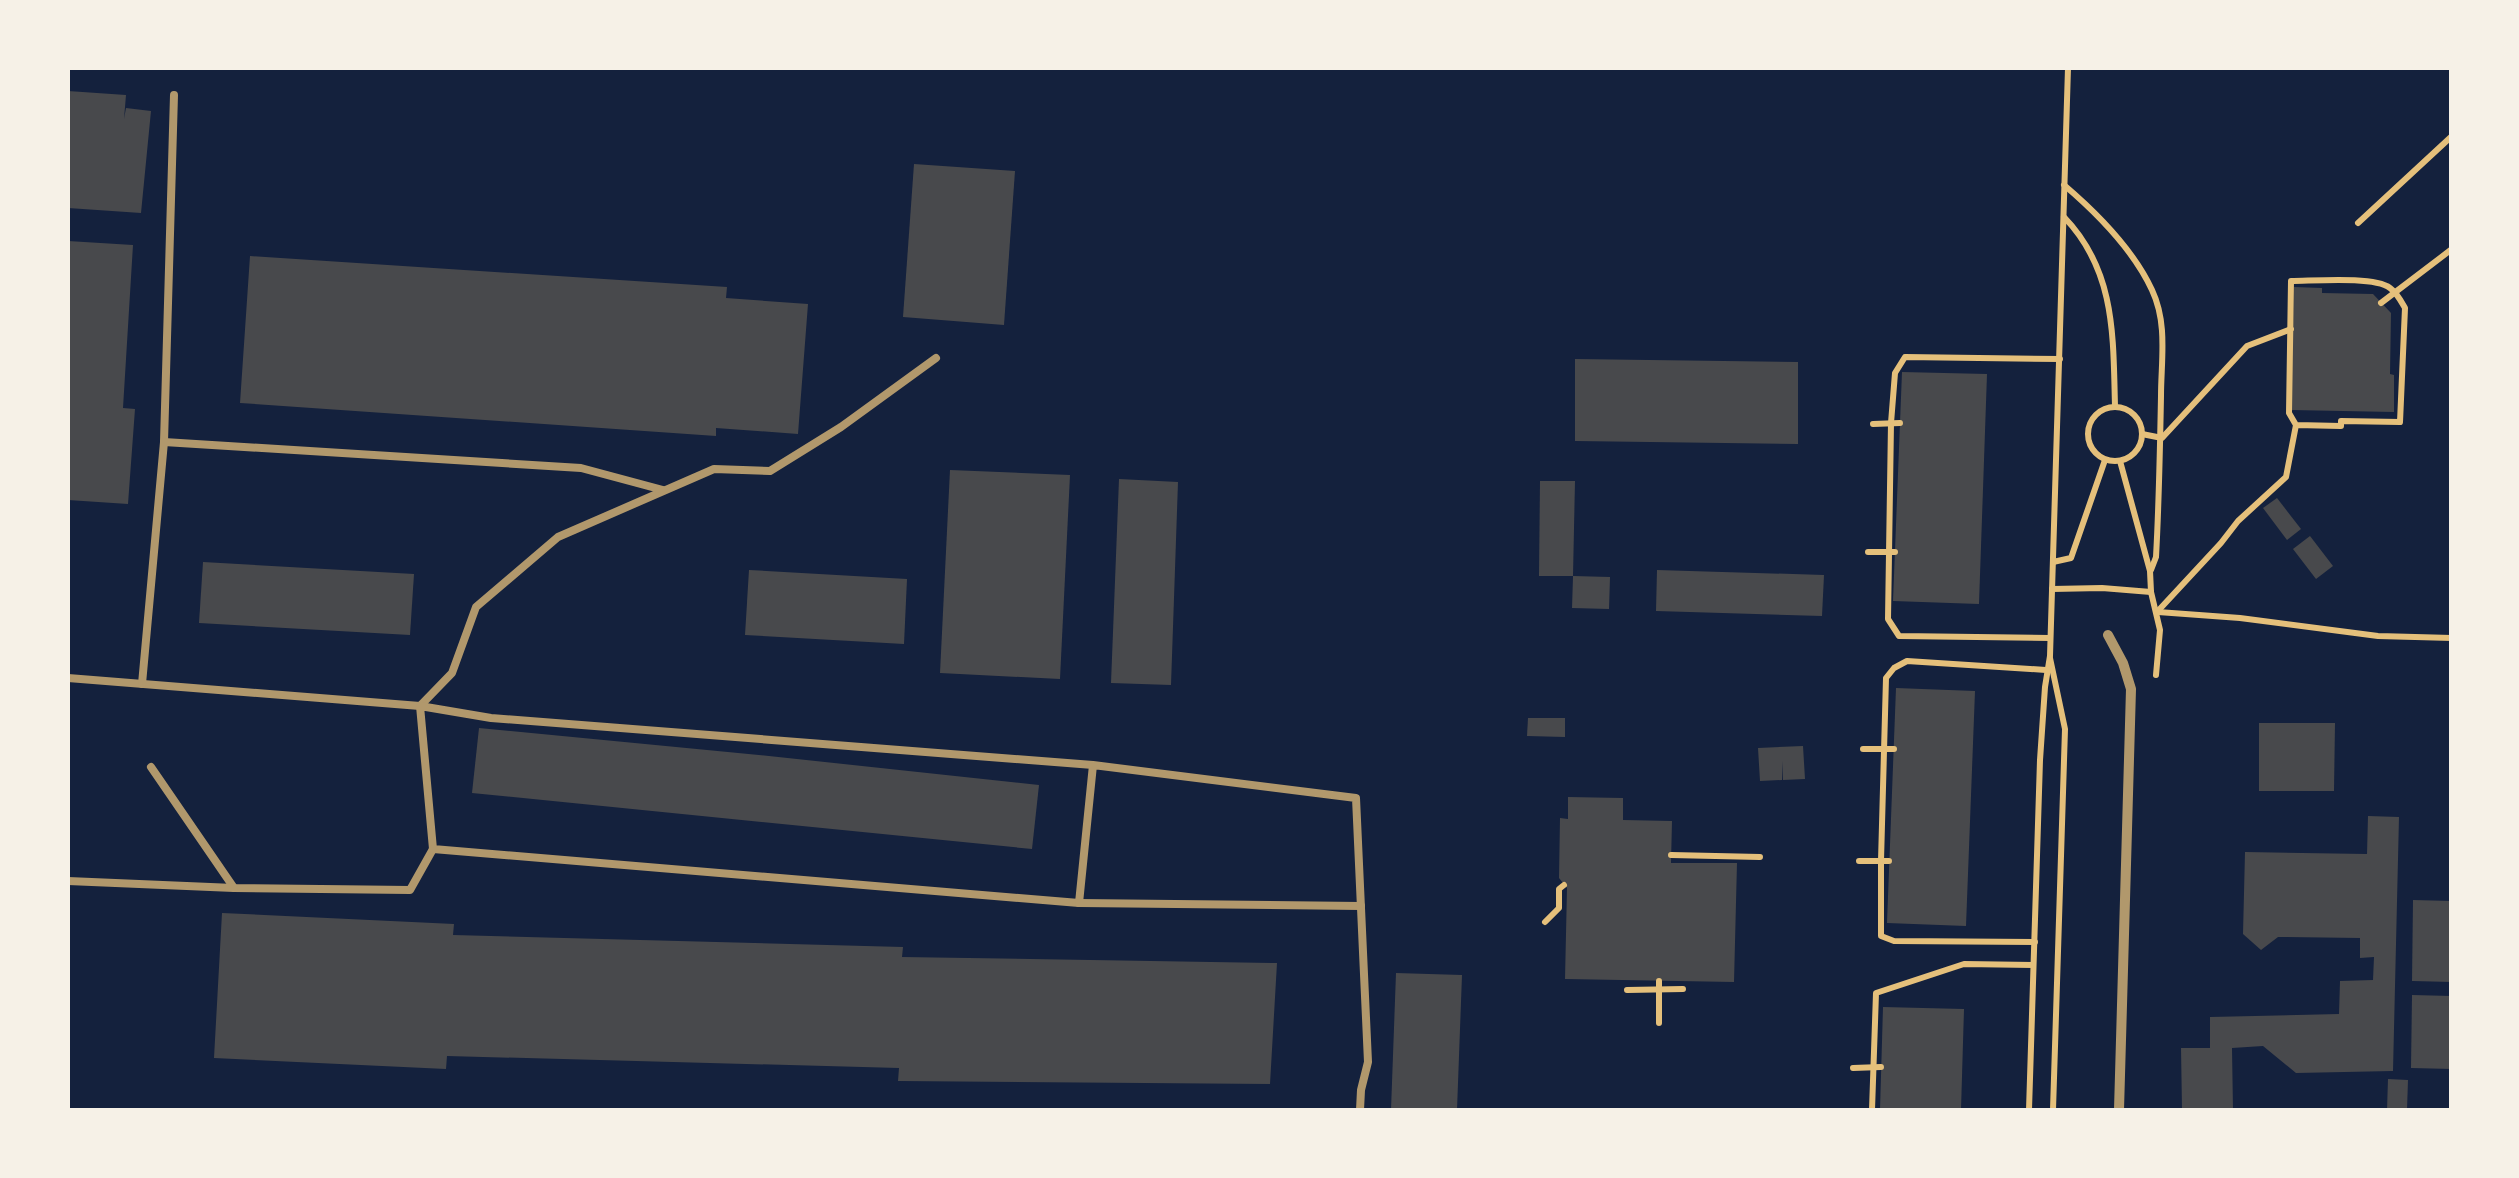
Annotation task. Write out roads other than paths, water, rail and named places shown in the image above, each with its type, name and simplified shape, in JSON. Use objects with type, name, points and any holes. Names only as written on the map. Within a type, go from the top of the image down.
[{"type":"street","points":[[2108,635],[2131,689],[2119,1110]]},
{"type":"lane","points":[[142,684],[164,442],[174,95]]},
{"type":"lane","points":[[420,706],[452,674],[476,607],[558,538],[714,469],[770,471],[841,427],[936,358]]},
{"type":"lane","points":[[164,442],[581,468],[663,490]]},
{"type":"lane","points":[[68,678],[420,706],[491,718],[1093,765],[1356,798],[1368,1062],[1360,1110]]},
{"type":"lane","points":[[68,880],[234,888],[410,890],[433,850],[420,706]]},
{"type":"lane","points":[[1079,904],[1093,765]]},
{"type":"lane","points":[[151,767],[234,888]]},
{"type":"lane","points":[[433,850],[1079,904],[1361,906]]}]
